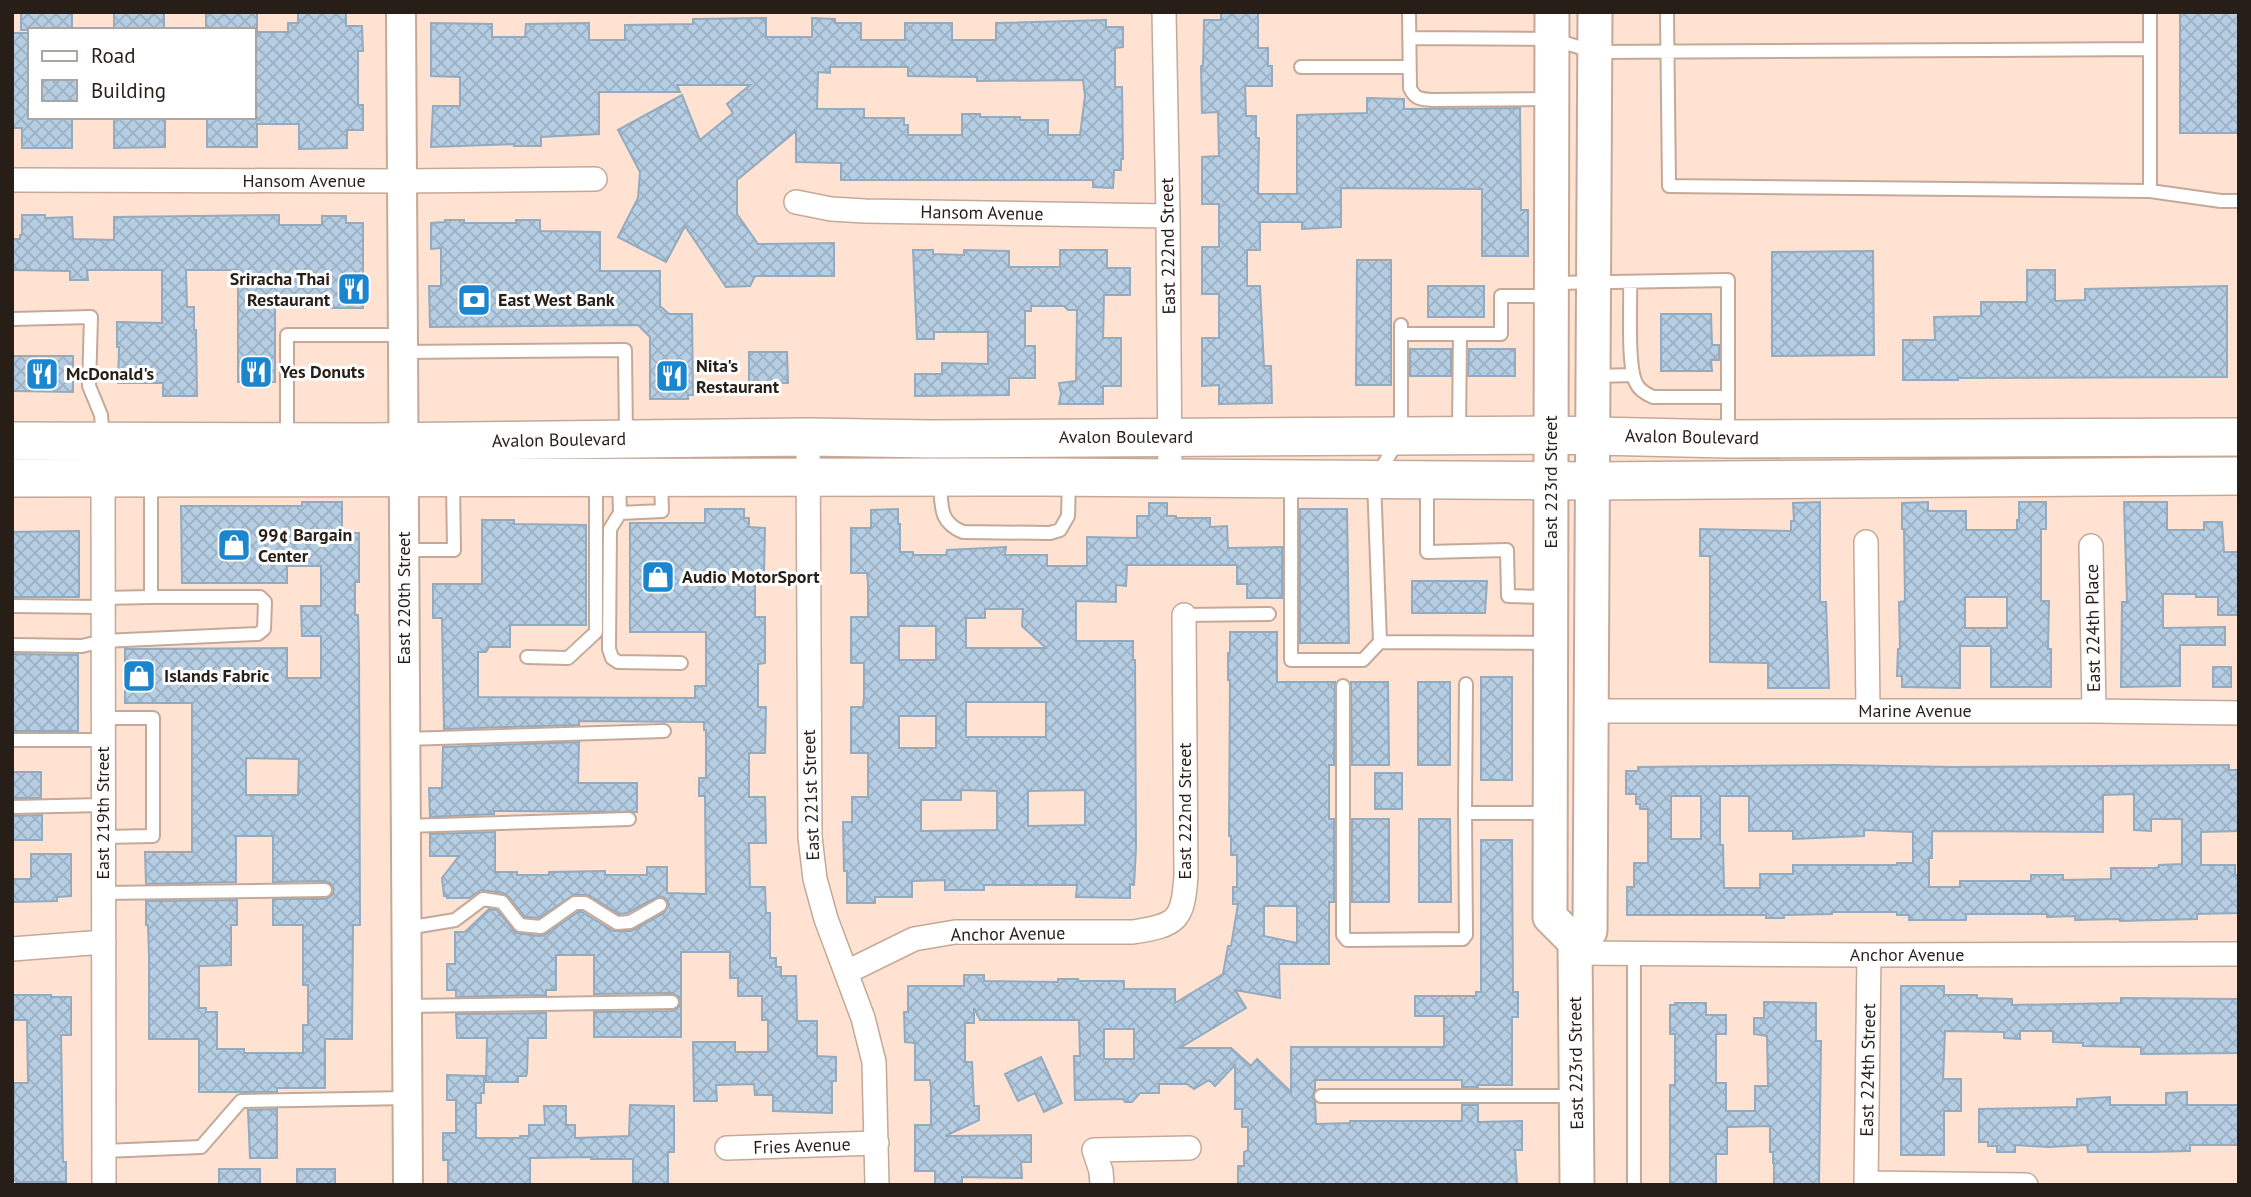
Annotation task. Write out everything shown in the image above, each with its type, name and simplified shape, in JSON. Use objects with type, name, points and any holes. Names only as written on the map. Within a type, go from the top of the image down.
[{"type":"main road","name":"East 223rd Street","points":[[1575,947],[1590,931],[1595,12]]},
{"type":"main road","name":"East 223rd Street","points":[[1552,26],[1550,918],[1575,947],[1577,1185]]},
{"type":"main road","name":"Avalon Boulevard","points":[[12,478],[151,477],[403,459],[626,439],[1551,435],[1728,439],[2239,437]]},
{"type":"main road","name":"Avalon Boulevard","points":[[12,441],[287,441],[403,459],[453,477],[608,477],[662,494],[808,478],[1593,481],[2239,476]]},
{"type":"street","name":"East 220th Street","points":[[401,12],[408,1185]]},
{"type":"street","name":"East 222nd Street","points":[[1164,12],[1170,480]]},
{"type":"street","name":"Hansom Avenue","points":[[12,180],[401,181],[595,178]]},
{"type":"street","name":"Hansom Avenue","points":[[796,202],[831,209],[865,211],[1168,216]]},
{"type":"street","name":"East 221st Street","points":[[808,437],[810,837],[815,879],[826,919],[863,1018],[874,1062],[877,1185]]},
{"type":"street","name":"East 219th Street","points":[[103,441],[104,1185]]},
{"type":"street","points":[[1866,542],[1868,711]]},
{"type":"street","name":"East 224th Place","points":[[2091,546],[2094,711]]},
{"type":"street","name":"East 222nd Street","points":[[1175,921],[1184,902],[1186,874],[1184,614]]},
{"type":"street","name":"Marine Avenue","points":[[1592,711],[2239,713]]},
{"type":"street","name":"Anchor Avenue","points":[[847,972],[914,939],[956,932],[1133,932],[1161,928],[1175,921]]},
{"type":"street","points":[[12,949],[104,942]]},
{"type":"street","name":"Anchor Avenue","points":[[1575,947],[1634,953],[2239,954]]},
{"type":"street","name":"East 224th Street","points":[[1866,1184],[1869,955]]},
{"type":"street","name":"Fries Avenue","points":[[727,1148],[877,1143]]},
{"type":"street","points":[[1102,1185],[1101,1171],[1094,1150],[1189,1148]]},
{"type":"street","points":[[1866,1184],[2026,1185]]},
{"type":"lane","points":[[1409,12],[1410,88],[1414,96],[1420,99],[1552,99]]},
{"type":"lane","points":[[1667,12],[1669,186],[2150,191],[2239,201]]},
{"type":"lane","points":[[2150,12],[2150,191]]},
{"type":"lane","points":[[1409,38],[1552,26],[1595,52],[2150,49]]},
{"type":"lane","points":[[1301,67],[1409,67]]},
{"type":"lane","points":[[1291,480],[1291,660],[1363,660],[1380,642],[1374,480],[1401,436],[1401,329],[1501,334],[1501,296],[1593,283],[1728,281],[1728,439]]},
{"type":"lane","points":[[1630,282],[1631,358],[1636,385],[1653,397],[1728,397]]},
{"type":"lane","points":[[12,319],[92,317],[89,386],[101,415],[103,441]]},
{"type":"lane","points":[[1459,436],[1460,334]]},
{"type":"lane","points":[[287,441],[287,335],[402,343],[625,350],[626,439]]},
{"type":"lane","points":[[1593,376],[1633,374]]},
{"type":"lane","points":[[151,477],[151,597]]},
{"type":"lane","points":[[404,550],[454,550],[453,477]]},
{"type":"lane","points":[[608,477],[620,513]]},
{"type":"lane","points":[[527,657],[568,658],[596,632],[608,477]]},
{"type":"lane","points":[[940,478],[942,513],[951,528],[963,532],[1050,533],[1060,530],[1068,516],[1069,478]]},
{"type":"lane","points":[[1427,480],[1427,552],[1507,550],[1508,596],[1551,597]]},
{"type":"lane","points":[[662,494],[620,513],[610,529],[609,649],[612,658],[618,662],[681,663]]},
{"type":"lane","points":[[12,606],[151,597],[260,597],[265,601],[264,629],[258,634],[103,641],[82,646],[12,645]]},
{"type":"lane","points":[[1184,614],[1269,614]]},
{"type":"lane","points":[[1380,642],[1551,643]]},
{"type":"lane","points":[[1343,686],[1343,935],[1347,940],[1463,939],[1466,934],[1466,684]]},
{"type":"lane","points":[[12,740],[103,729],[153,718],[153,836],[103,838]]},
{"type":"lane","points":[[405,738],[664,731]]},
{"type":"lane","points":[[12,807],[103,805]]},
{"type":"lane","points":[[1465,813],[1551,813]]},
{"type":"lane","points":[[406,826],[629,819]]},
{"type":"lane","points":[[103,893],[325,890]]},
{"type":"lane","points":[[406,928],[455,920],[483,899],[502,902],[520,925],[541,928],[575,903],[585,903],[617,923],[630,922],[660,905]]},
{"type":"lane","points":[[1634,953],[1634,1185]]},
{"type":"lane","points":[[407,1006],[672,1002]]},
{"type":"lane","points":[[1321,1096],[1576,1096]]},
{"type":"lane","points":[[104,1151],[201,1147],[241,1101],[407,1098]]},
{"type":"building","points":[[21,12],[72,12],[72,28],[21,30]]},
{"type":"building","points":[[114,12],[164,12],[164,28],[114,28]]},
{"type":"building","points":[[206,12],[257,12],[257,30],[206,28]]},
{"type":"building","points":[[298,12],[346,12],[346,26],[362,26],[363,51],[358,51],[358,105],[363,105],[363,130],[347,130],[347,148],[299,149],[299,124],[257,124],[257,147],[207,147],[207,119],[256,119],[256,32],[288,32],[288,23],[298,23]]},
{"type":"building","points":[[1221,12],[1258,12],[1258,48],[1268,48],[1268,66],[1272,66],[1272,86],[1245,86],[1246,116],[1256,116],[1256,138],[1259,138],[1258,194],[1297,194],[1297,115],[1367,113],[1367,98],[1404,99],[1404,109],[1520,108],[1521,210],[1528,210],[1528,256],[1482,256],[1482,189],[1341,188],[1341,227],[1302,229],[1302,222],[1260,222],[1260,250],[1247,250],[1247,286],[1260,286],[1264,366],[1271,366],[1272,403],[1219,404],[1219,385],[1202,386],[1202,338],[1219,338],[1219,294],[1202,294],[1202,247],[1219,247],[1219,204],[1202,204],[1202,157],[1219,156],[1218,112],[1202,113],[1201,66],[1204,20],[1221,20]]},
{"type":"building","points":[[2180,12],[2239,12],[2239,133],[2180,133]]},
{"type":"building","points":[[766,18],[766,37],[812,37],[812,18],[835,19],[835,23],[861,23],[861,40],[905,40],[905,23],[952,23],[952,40],[996,40],[996,23],[1106,20],[1106,27],[1123,27],[1123,47],[1115,48],[1115,87],[1122,87],[1121,170],[1114,170],[1113,188],[1093,187],[1093,180],[841,180],[841,163],[796,162],[796,131],[737,180],[737,214],[758,244],[834,243],[834,276],[755,276],[750,286],[726,287],[685,226],[666,262],[618,237],[638,198],[640,172],[618,130],[682,95],[700,140],[733,113],[727,104],[750,85],[677,85],[680,92],[599,92],[599,134],[541,137],[541,146],[514,144],[431,147],[433,106],[460,106],[460,77],[431,76],[431,23],[492,24],[492,37],[525,37],[526,24],[589,23],[589,40],[625,40],[625,25],[693,24],[693,19]],"holes":[[[830,67],[908,67],[908,76],[977,77],[977,81],[1083,80],[1085,96],[1080,135],[1048,135],[1048,120],[980,117],[980,114],[962,114],[962,135],[908,135],[908,125],[904,125],[904,118],[864,118],[864,109],[817,109],[818,72],[830,73]]]},
{"type":"building","points":[[12,33],[28,33],[28,119],[72,119],[72,148],[22,148],[22,128],[12,128]]},
{"type":"building","points":[[114,119],[165,119],[165,147],[114,148]]},
{"type":"building","points":[[22,215],[72,217],[73,239],[114,240],[114,217],[279,215],[279,225],[322,225],[322,216],[346,216],[346,223],[363,223],[363,308],[275,308],[275,382],[238,382],[238,270],[186,270],[187,307],[194,307],[197,396],[163,396],[163,383],[118,383],[117,347],[117,322],[162,323],[162,270],[87,270],[88,280],[70,280],[70,271],[12,270],[12,239],[20,239],[22,235]]},
{"type":"building","points":[[464,220],[464,223],[516,223],[516,220],[540,220],[540,231],[600,232],[600,271],[660,271],[660,306],[669,314],[692,314],[693,395],[688,395],[688,399],[650,399],[650,337],[638,325],[430,327],[429,286],[441,286],[441,248],[431,249],[431,223]]},
{"type":"building","points":[[913,250],[964,255],[964,250],[1009,251],[1009,267],[1060,267],[1060,250],[1107,250],[1107,268],[1130,268],[1130,295],[1104,295],[1103,338],[1121,338],[1121,386],[1103,386],[1103,404],[1059,404],[1059,383],[1076,381],[1077,310],[1068,310],[1064,306],[1031,306],[1031,311],[1025,311],[1025,346],[1035,346],[1035,378],[1009,378],[1009,395],[915,396],[915,374],[942,374],[942,363],[988,364],[988,332],[934,332],[934,339],[917,339]]},
{"type":"building","points":[[1873,251],[1874,355],[1772,356],[1772,252]]},
{"type":"building","points":[[1357,260],[1391,260],[1391,385],[1356,385]]},
{"type":"building","points":[[2027,270],[2055,270],[2055,301],[2085,300],[2085,289],[2227,286],[2227,377],[1903,380],[1903,340],[1935,340],[1934,317],[1981,316],[1981,302],[2027,302]]},
{"type":"building","points":[[1428,286],[1484,286],[1484,317],[1428,317]]},
{"type":"building","points":[[1661,314],[1711,314],[1712,345],[1719,345],[1719,360],[1711,360],[1712,371],[1661,371]]},
{"type":"building","points":[[1410,349],[1451,349],[1451,376],[1410,376]]},
{"type":"building","points":[[1469,349],[1515,349],[1515,376],[1468,376]]},
{"type":"building","points":[[749,352],[787,352],[788,383],[749,383]]},
{"type":"building","name":"McDonald's","points":[[12,356],[73,356],[73,392],[12,391]]},
{"type":"building","points":[[302,502],[342,502],[342,533],[359,533],[359,582],[355,582],[355,615],[358,615],[359,650],[360,925],[353,925],[352,1039],[325,1039],[325,1088],[277,1088],[277,1092],[199,1092],[199,1039],[149,1039],[146,901],[237,900],[237,925],[231,925],[231,965],[199,966],[199,1008],[206,1008],[206,1012],[217,1012],[217,1049],[244,1049],[244,1053],[303,1053],[303,1025],[308,1025],[308,985],[303,985],[303,925],[273,925],[273,899],[326,899],[332,895],[334,889],[325,881],[273,882],[273,836],[236,836],[236,882],[146,884],[145,852],[192,852],[192,703],[125,703],[125,649],[287,648],[287,678],[321,678],[321,636],[302,636],[301,606],[321,606],[321,566],[287,566],[287,583],[182,583],[181,506],[302,506]],"holes":[[[246,758],[299,759],[298,795],[246,795]]]},
{"type":"building","points":[[1820,502],[1820,602],[1826,602],[1829,688],[1768,688],[1768,663],[1710,662],[1710,556],[1700,556],[1700,529],[1791,531],[1791,521],[1794,521],[1793,503]]},
{"type":"building","points":[[1928,502],[1928,511],[1966,511],[1966,530],[2017,530],[2019,502],[2046,502],[2046,529],[2041,529],[2041,601],[2049,601],[2048,649],[2051,649],[2051,687],[1991,687],[1991,646],[1960,646],[1960,688],[1902,687],[1902,676],[1897,676],[1900,649],[1899,602],[1905,601],[1902,503]],"holes":[[[1965,597],[2007,597],[2007,628],[1965,628]]]},
{"type":"building","points":[[2124,502],[2167,502],[2167,530],[2204,530],[2204,522],[2222,522],[2224,552],[2239,552],[2239,615],[2218,615],[2218,597],[2163,594],[2163,628],[2225,627],[2225,645],[2180,645],[2180,686],[2121,687],[2122,602],[2127,602]]},
{"type":"building","points":[[1149,503],[1167,503],[1167,516],[1210,518],[1210,527],[1227,526],[1228,548],[1282,547],[1282,598],[1247,598],[1247,584],[1237,584],[1237,565],[1127,565],[1126,586],[1116,585],[1116,602],[1076,601],[1076,641],[1133,641],[1136,848],[1134,885],[1130,884],[1130,898],[1076,897],[1077,885],[984,885],[984,890],[945,890],[945,880],[912,881],[912,897],[875,897],[875,903],[847,903],[843,822],[852,822],[852,797],[868,797],[868,753],[851,753],[851,707],[863,707],[864,663],[851,663],[851,617],[868,617],[868,583],[867,573],[851,573],[851,528],[871,528],[871,510],[898,509],[900,552],[913,552],[913,555],[946,555],[947,550],[1006,547],[1005,555],[1047,555],[1047,566],[1087,566],[1087,537],[1137,538],[1137,516],[1149,516]],"holes":[[[985,609],[1023,609],[1022,626],[1046,648],[966,648],[966,618],[985,618]],[[899,626],[936,626],[936,660],[899,660]],[[966,702],[1046,702],[1046,737],[966,737]],[[899,716],[936,716],[936,748],[899,748]],[[961,790],[997,791],[997,830],[921,831],[921,800],[961,800]],[[1085,790],[1085,825],[1028,826],[1028,791]]]},
{"type":"building","points":[[705,509],[744,509],[744,518],[749,518],[749,527],[765,528],[764,573],[755,573],[755,617],[765,617],[765,663],[758,664],[758,707],[766,707],[765,753],[749,753],[749,797],[765,797],[766,843],[749,843],[750,887],[765,887],[766,913],[770,913],[770,958],[776,958],[776,967],[781,967],[781,976],[796,976],[797,1021],[817,1021],[817,1056],[836,1057],[836,1081],[832,1081],[832,1113],[773,1111],[773,1095],[755,1095],[754,1084],[716,1085],[717,1101],[694,1101],[693,1042],[735,1042],[735,1052],[768,1052],[768,1020],[762,1020],[762,996],[738,996],[738,978],[730,978],[730,952],[681,952],[681,1003],[679,997],[672,993],[594,994],[594,955],[556,955],[556,990],[546,990],[546,995],[456,997],[456,990],[447,990],[447,964],[455,964],[455,932],[465,932],[489,909],[497,910],[516,933],[540,936],[578,912],[613,931],[631,931],[664,913],[669,904],[665,898],[659,896],[627,913],[619,914],[590,896],[575,894],[539,918],[525,917],[503,893],[481,890],[469,898],[447,898],[444,896],[442,878],[459,856],[430,856],[430,834],[495,832],[495,872],[549,875],[549,872],[605,871],[605,875],[647,875],[647,867],[667,867],[667,893],[706,894],[705,796],[699,796],[699,778],[706,778],[704,722],[579,721],[579,725],[444,729],[442,618],[433,618],[433,584],[482,584],[482,520],[514,520],[514,524],[586,525],[586,625],[510,625],[510,647],[489,647],[486,652],[478,652],[478,697],[695,698],[695,686],[706,686],[706,632],[630,632],[630,523],[705,523]]},
{"type":"building","points":[[1300,509],[1347,509],[1349,643],[1300,643]]},
{"type":"building","points":[[79,531],[79,597],[12,597],[12,532]]},
{"type":"building","points":[[1412,581],[1487,581],[1485,613],[1412,613]]},
{"type":"building","points":[[1230,632],[1277,632],[1277,682],[1335,682],[1334,765],[1329,765],[1329,819],[1334,819],[1334,902],[1329,902],[1329,964],[1279,964],[1280,998],[1235,990],[1246,1008],[1180,1048],[1231,1048],[1251,1066],[1257,1059],[1291,1092],[1291,1047],[1444,1047],[1444,1016],[1415,1016],[1415,996],[1476,996],[1476,992],[1481,992],[1481,840],[1512,840],[1513,992],[1518,992],[1518,1017],[1512,1017],[1512,1085],[1462,1087],[1462,1080],[1315,1080],[1312,1097],[1315,1102],[1316,1124],[1350,1121],[1462,1121],[1462,1105],[1478,1105],[1478,1122],[1522,1121],[1522,1150],[1515,1150],[1517,1185],[1238,1185],[1238,1166],[1244,1166],[1244,1152],[1248,1150],[1248,1127],[1242,1127],[1242,1109],[1235,1109],[1235,1065],[1215,1086],[1209,1080],[1194,1089],[1187,1084],[1159,1084],[1159,1093],[1140,1093],[1132,1102],[1125,1102],[1123,1099],[1075,1100],[1074,1056],[1080,1056],[1079,1020],[980,1020],[974,1008],[974,1023],[965,1023],[965,1062],[972,1062],[974,1106],[979,1106],[979,1120],[945,1136],[1031,1135],[1031,1162],[1021,1162],[1022,1178],[962,1177],[962,1185],[935,1185],[935,1171],[915,1171],[915,1125],[931,1125],[931,1089],[930,1080],[915,1080],[915,1043],[905,1042],[904,1012],[908,1012],[908,986],[964,986],[964,975],[984,975],[984,981],[1124,981],[1124,989],[1175,989],[1175,1003],[1223,974],[1238,904],[1233,904],[1233,887],[1237,887],[1237,855],[1231,855],[1229,836]],"holes":[[[1264,906],[1297,906],[1297,943],[1264,936]],[[1104,1029],[1134,1029],[1134,1059],[1104,1059]]]},
{"type":"building","points":[[12,654],[78,655],[78,731],[12,731]]},
{"type":"building","points":[[2213,667],[2231,667],[2231,687],[2213,687]]},
{"type":"building","points":[[1481,677],[1512,677],[1512,780],[1481,780]]},
{"type":"building","points":[[1351,682],[1388,682],[1389,765],[1352,765]]},
{"type":"building","points":[[1418,682],[1450,682],[1450,765],[1418,765]]},
{"type":"building","points":[[579,742],[578,783],[637,783],[637,812],[494,811],[494,814],[430,817],[429,788],[442,788],[443,747]]},
{"type":"building","points":[[2229,765],[2229,770],[2239,770],[2239,831],[2201,832],[2201,865],[2235,865],[2235,875],[2239,875],[2239,913],[2197,914],[2197,919],[2120,921],[2075,920],[2075,916],[2047,917],[2047,914],[1966,914],[1966,920],[1909,920],[1909,915],[1897,915],[1897,912],[1832,912],[1784,915],[1784,918],[1766,918],[1766,915],[1627,915],[1627,887],[1634,887],[1634,863],[1648,863],[1648,809],[1640,809],[1640,804],[1636,804],[1636,794],[1626,794],[1626,771],[1638,771],[1638,767]],"holes":[[[2134,794],[2134,830],[2151,831],[2151,819],[2182,819],[2182,864],[2159,865],[2155,868],[2111,868],[2111,879],[2063,880],[2063,875],[2031,875],[2031,881],[1960,881],[1960,887],[1929,887],[1932,831],[2103,832],[2103,795]],[[1671,796],[1701,796],[1701,839],[1671,839]],[[1720,796],[1749,796],[1749,831],[1793,831],[1793,839],[1864,836],[1864,830],[1913,832],[1913,863],[1793,865],[1793,874],[1760,874],[1760,888],[1724,888],[1723,845],[1720,845]]]},
{"type":"building","points":[[12,772],[41,772],[41,798],[12,798]]},
{"type":"building","points":[[1375,773],[1402,773],[1402,809],[1375,809]]},
{"type":"building","points":[[42,815],[42,840],[12,840],[12,816]]},
{"type":"building","points":[[1352,819],[1389,819],[1389,902],[1352,902]]},
{"type":"building","points":[[1419,819],[1450,819],[1451,902],[1419,902]]},
{"type":"building","points":[[31,854],[71,854],[71,896],[57,897],[57,901],[12,902],[12,879],[31,879]]},
{"type":"building","points":[[1901,986],[1944,986],[1944,995],[2012,999],[2012,1005],[2121,1003],[2121,998],[2239,999],[2239,1053],[2141,1054],[2141,1047],[2083,1046],[2083,1043],[2053,1042],[2053,1031],[2020,1031],[2020,1039],[2004,1038],[2004,1032],[1945,1031],[1943,1079],[1961,1079],[1961,1111],[1944,1111],[1944,1155],[1901,1155]]},
{"type":"building","points":[[12,995],[71,997],[71,1035],[61,1035],[63,1162],[66,1162],[66,1182],[12,1180],[14,1083],[28,1083],[27,1020],[12,1020]]},
{"type":"building","points":[[1764,1002],[1816,1003],[1816,1041],[1821,1041],[1819,1185],[1774,1185],[1770,1126],[1727,1127],[1727,1154],[1716,1154],[1716,1185],[1670,1185],[1670,1085],[1675,1085],[1675,1034],[1670,1034],[1670,1005],[1706,1003],[1706,1015],[1726,1015],[1726,1034],[1716,1034],[1716,1083],[1726,1083],[1726,1111],[1755,1111],[1755,1086],[1768,1086],[1767,1036],[1754,1034],[1754,1018],[1764,1018]]},
{"type":"building","points":[[681,1003],[681,1037],[594,1037],[594,1012],[672,1011]]},
{"type":"building","points":[[546,1013],[546,1038],[528,1038],[527,1073],[526,1076],[518,1076],[518,1082],[486,1082],[487,1038],[457,1038],[456,1014]]},
{"type":"building","points":[[1041,1057],[1062,1103],[1044,1112],[1035,1093],[1018,1101],[1005,1074]]},
{"type":"building","points":[[447,1075],[484,1076],[484,1093],[481,1093],[481,1103],[476,1103],[476,1138],[529,1136],[529,1125],[545,1125],[544,1106],[566,1106],[566,1125],[575,1125],[575,1138],[629,1136],[630,1105],[674,1106],[674,1152],[668,1152],[668,1185],[633,1183],[633,1159],[591,1157],[530,1158],[530,1185],[448,1185],[448,1160],[443,1160],[443,1133],[456,1133],[456,1100],[447,1100]]},
{"type":"building","points":[[2187,1092],[2187,1105],[2239,1105],[2239,1145],[2190,1145],[2190,1151],[2088,1152],[2087,1145],[2015,1145],[2015,1152],[1997,1152],[1997,1146],[1979,1142],[1979,1109],[2077,1107],[2077,1099],[2110,1097],[2110,1105],[2166,1105],[2166,1093]]},
{"type":"building","points":[[277,1109],[277,1158],[250,1158],[248,1110]]},
{"type":"building","points":[[219,1169],[260,1169],[260,1185],[219,1185]]},
{"type":"building","points":[[297,1169],[335,1169],[335,1185],[297,1185]]},
{"type":"place","name":"Sriracha Thai Restaurant","points":[[354,289]]},
{"type":"place","name":"East West Bank","points":[[474,300]]},
{"type":"place","name":"Yes Donuts","points":[[256,372]]},
{"type":"place","name":"McDonald's","points":[[42,374]]},
{"type":"place","name":"Nita's Restaurant","points":[[672,376]]},
{"type":"place","name":"99¢ Bargain Center","points":[[234,545]]},
{"type":"place","name":"Audio MotorSport","points":[[658,577]]},
{"type":"place","name":"Islands Fabric","points":[[139,676]]}]
